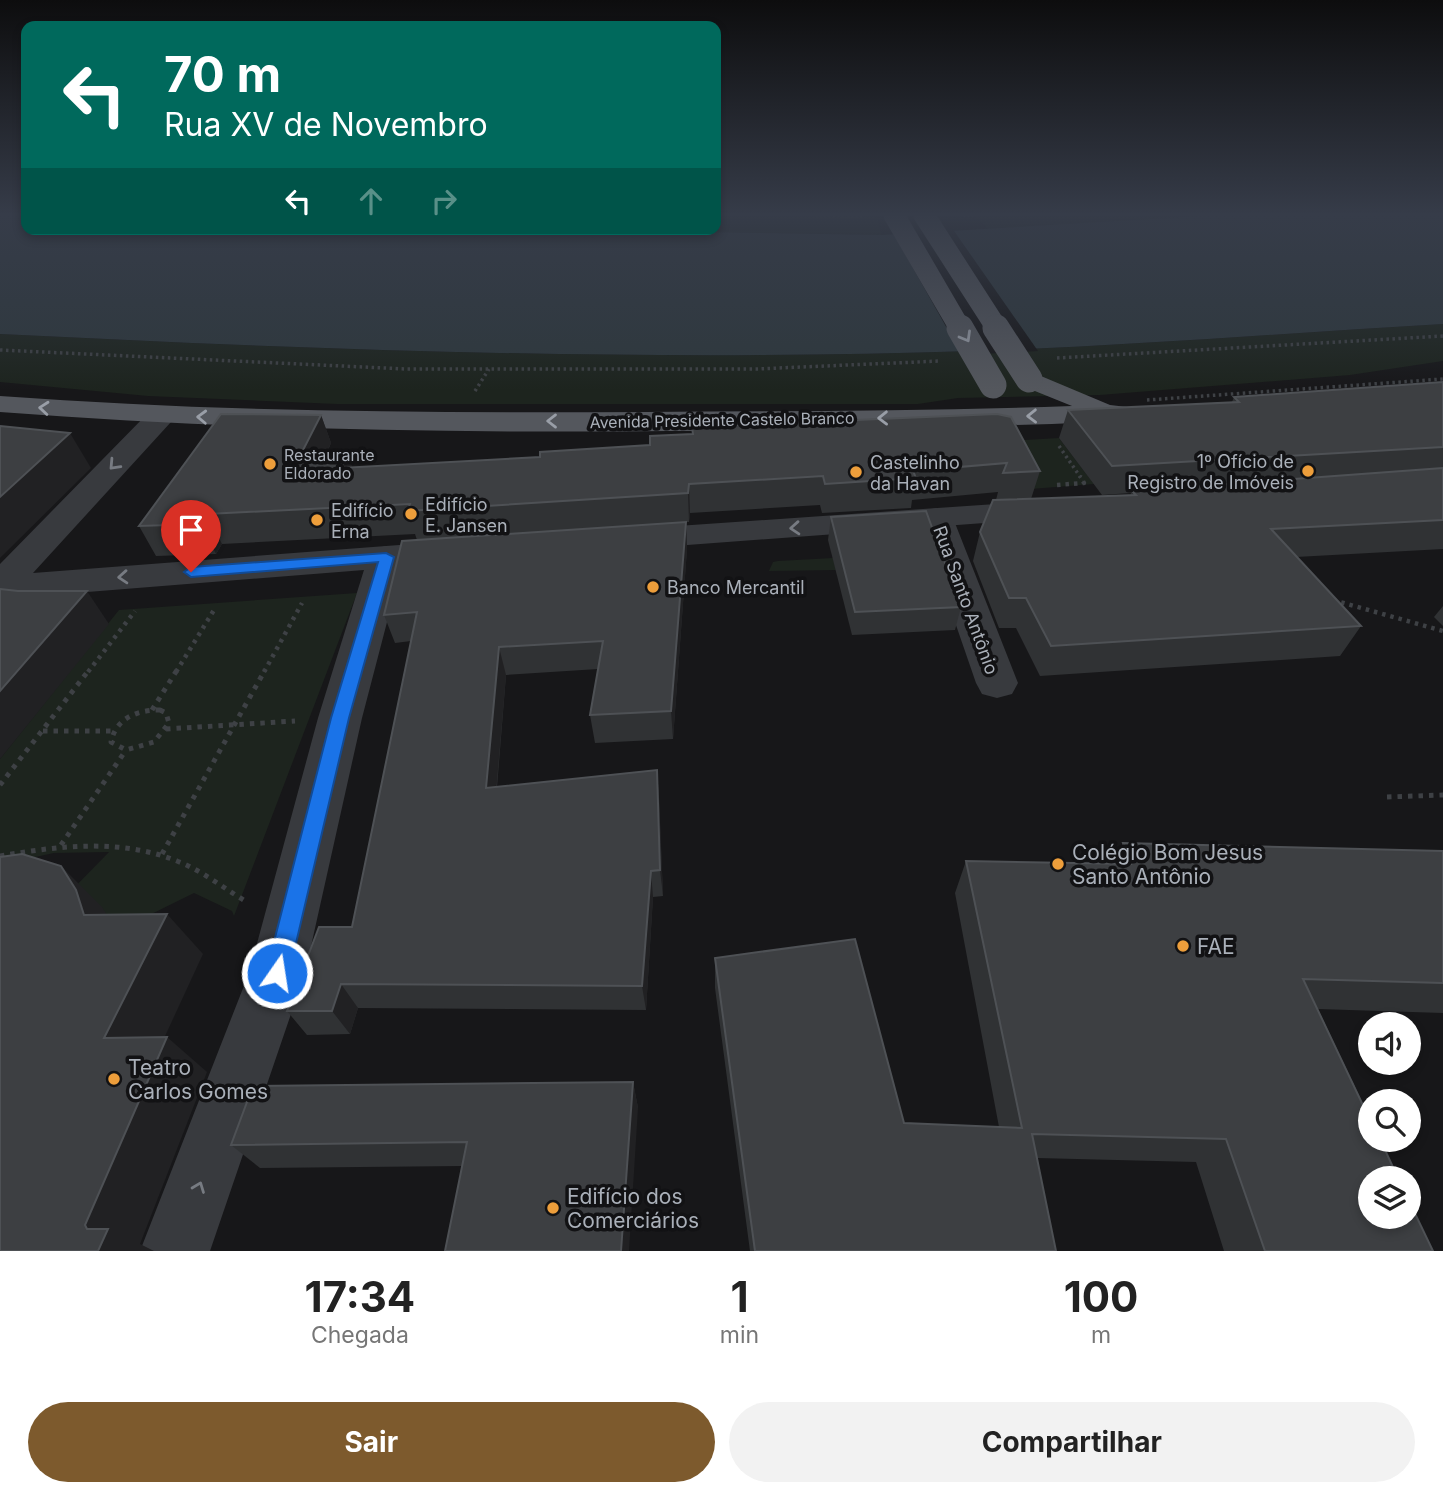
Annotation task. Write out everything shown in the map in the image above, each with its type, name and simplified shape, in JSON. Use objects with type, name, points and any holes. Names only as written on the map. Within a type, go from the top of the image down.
[{"type":"main road","points":[[928,273],[993,385],[996,399],[985,412],[976,417]]},
{"type":"main road","points":[[961,273],[1029,379],[1077,401],[1136,408]]},
{"type":"main road","name":"Avenida Presidente Castelo Branco","points":[[0,404],[161,416],[361,422],[976,417],[1136,408]]},
{"type":"street","points":[[0,586],[161,416]]},
{"type":"street","points":[[605,541],[1072,508]]},
{"type":"street","name":"Rua Santo Antônio","points":[[936,518],[997,683]]},
{"type":"street","points":[[0,586],[483,550]]},
{"type":"street","points":[[174,1251],[277,973],[340,718],[386,557]]},
{"type":"path","points":[[1055,358],[1443,335]]},
{"type":"path","points":[[0,350],[406,369],[756,369],[946,360]]},
{"type":"path","points":[[470,399],[490,368]]},
{"type":"path","points":[[1136,408],[1443,379]]},
{"type":"path","points":[[1044,487],[1084,483],[1056,443]]},
{"type":"path","points":[[0,785],[163,574]]},
{"type":"path","points":[[1326,599],[1443,631]]},
{"type":"path","points":[[162,854],[302,603]]},
{"type":"path","points":[[152,710],[214,610]]},
{"type":"path","points":[[166,729],[169,717],[166,713],[152,710],[134,714],[114,731],[111,742],[126,750],[145,746],[166,729],[340,718]]},
{"type":"path","points":[[42,731],[114,731]]},
{"type":"path","points":[[61,846],[126,750]]},
{"type":"path","points":[[1387,797],[1443,795]]},
{"type":"path","points":[[0,856],[61,846],[114,845],[162,854],[202,872],[253,905]]},
{"type":"shaded area","points":[[0,273],[1443,273],[1443,324],[1031,349],[850,354],[607,355],[243,345],[0,334]]},
{"type":"shaded area","points":[[1443,324],[1443,361],[1350,375],[1100,395],[958,398],[918,404],[337,404],[148,396],[0,382],[0,334],[486,353],[729,355],[1031,349]]},
{"type":"shaded area","points":[[1059,438],[1094,484],[1018,490],[990,442]]},
{"type":"shaded area","points":[[833,558],[836,570],[769,571],[773,562]]},
{"type":"shaded area","points":[[357,593],[234,916],[232,911],[194,893],[117,931],[66,896],[109,852],[54,853],[21,860],[0,909],[0,759],[119,610]]},
{"type":"pier","points":[[916,273],[984,273],[1038,351],[962,355]]},
{"type":"building","points":[[1443,382],[1443,447],[1112,466],[1068,410],[1239,402],[1234,397]]},
{"type":"building","points":[[221,414],[321,415],[301,454],[348,455],[341,468],[540,457],[540,452],[650,445],[650,436],[693,434],[692,427],[997,414],[1011,417],[1040,471],[1003,473],[1007,463],[913,471],[916,478],[825,484],[823,476],[689,484],[688,493],[408,511],[410,504],[207,514],[201,524],[139,526]]},
{"type":"building","points":[[0,426],[70,433],[0,497]]},
{"type":"building","points":[[1443,468],[1443,520],[1271,529],[1361,626],[1051,646],[1026,598],[1009,598],[980,532],[993,500],[1136,495],[1132,491]]},
{"type":"building","points":[[926,511],[961,607],[855,612],[831,517]]},
{"type":"building","points":[[686,522],[671,711],[590,715],[603,641],[499,647],[486,788],[657,770],[660,870],[651,871],[642,986],[341,984],[332,1011],[287,1011],[319,927],[352,927],[417,612],[384,615],[402,541]]},
{"type":"building","points":[[0,589],[87,591],[0,691]]},
{"type":"building","points":[[1123,843],[1443,851],[1443,983],[1303,979],[1358,1095],[1358,1152],[1386,1152],[1392,1166],[1358,1166],[1358,1229],[1421,1229],[1421,1226],[1433,1251],[1265,1251],[1226,1139],[1032,1134],[1056,1251],[755,1251],[715,958],[855,939],[904,1123],[1022,1128],[966,861],[1131,864]]},
{"type":"building","name":"Teatro Carlos Gomes","points":[[22,854],[61,866],[76,890],[84,915],[167,914],[104,1038],[167,1037],[85,1225],[87,1229],[108,1229],[98,1251],[0,1251],[0,857]]},
{"type":"building","points":[[633,1082],[621,1251],[445,1251],[467,1142],[231,1145],[253,1086]]},
{"type":"place","name":"Restaurante Eldorado","points":[[270,464]]},
{"type":"place","name":"1º Ofício de Registro de Imóveis","points":[[1308,471]]},
{"type":"place","name":"Castelinho da Havan","points":[[856,472]]},
{"type":"place","name":"Edifício E. Jansen","points":[[411,514]]},
{"type":"place","name":"Edifício Erna","points":[[317,520]]},
{"type":"place","name":"Banco Mercantil","points":[[653,587]]},
{"type":"place","name":"Colégio Bom Jesus Santo Antônio","points":[[1058,864]]},
{"type":"place","name":"FAE","points":[[1183,946]]},
{"type":"place","name":"Teatro Carlos Gomes","points":[[114,1079]]},
{"type":"place","name":"Edifício dos Comerciários","points":[[553,1208]]},
{"type":"route","points":[[191,572],[386,557],[340,718],[277,973]]}]
